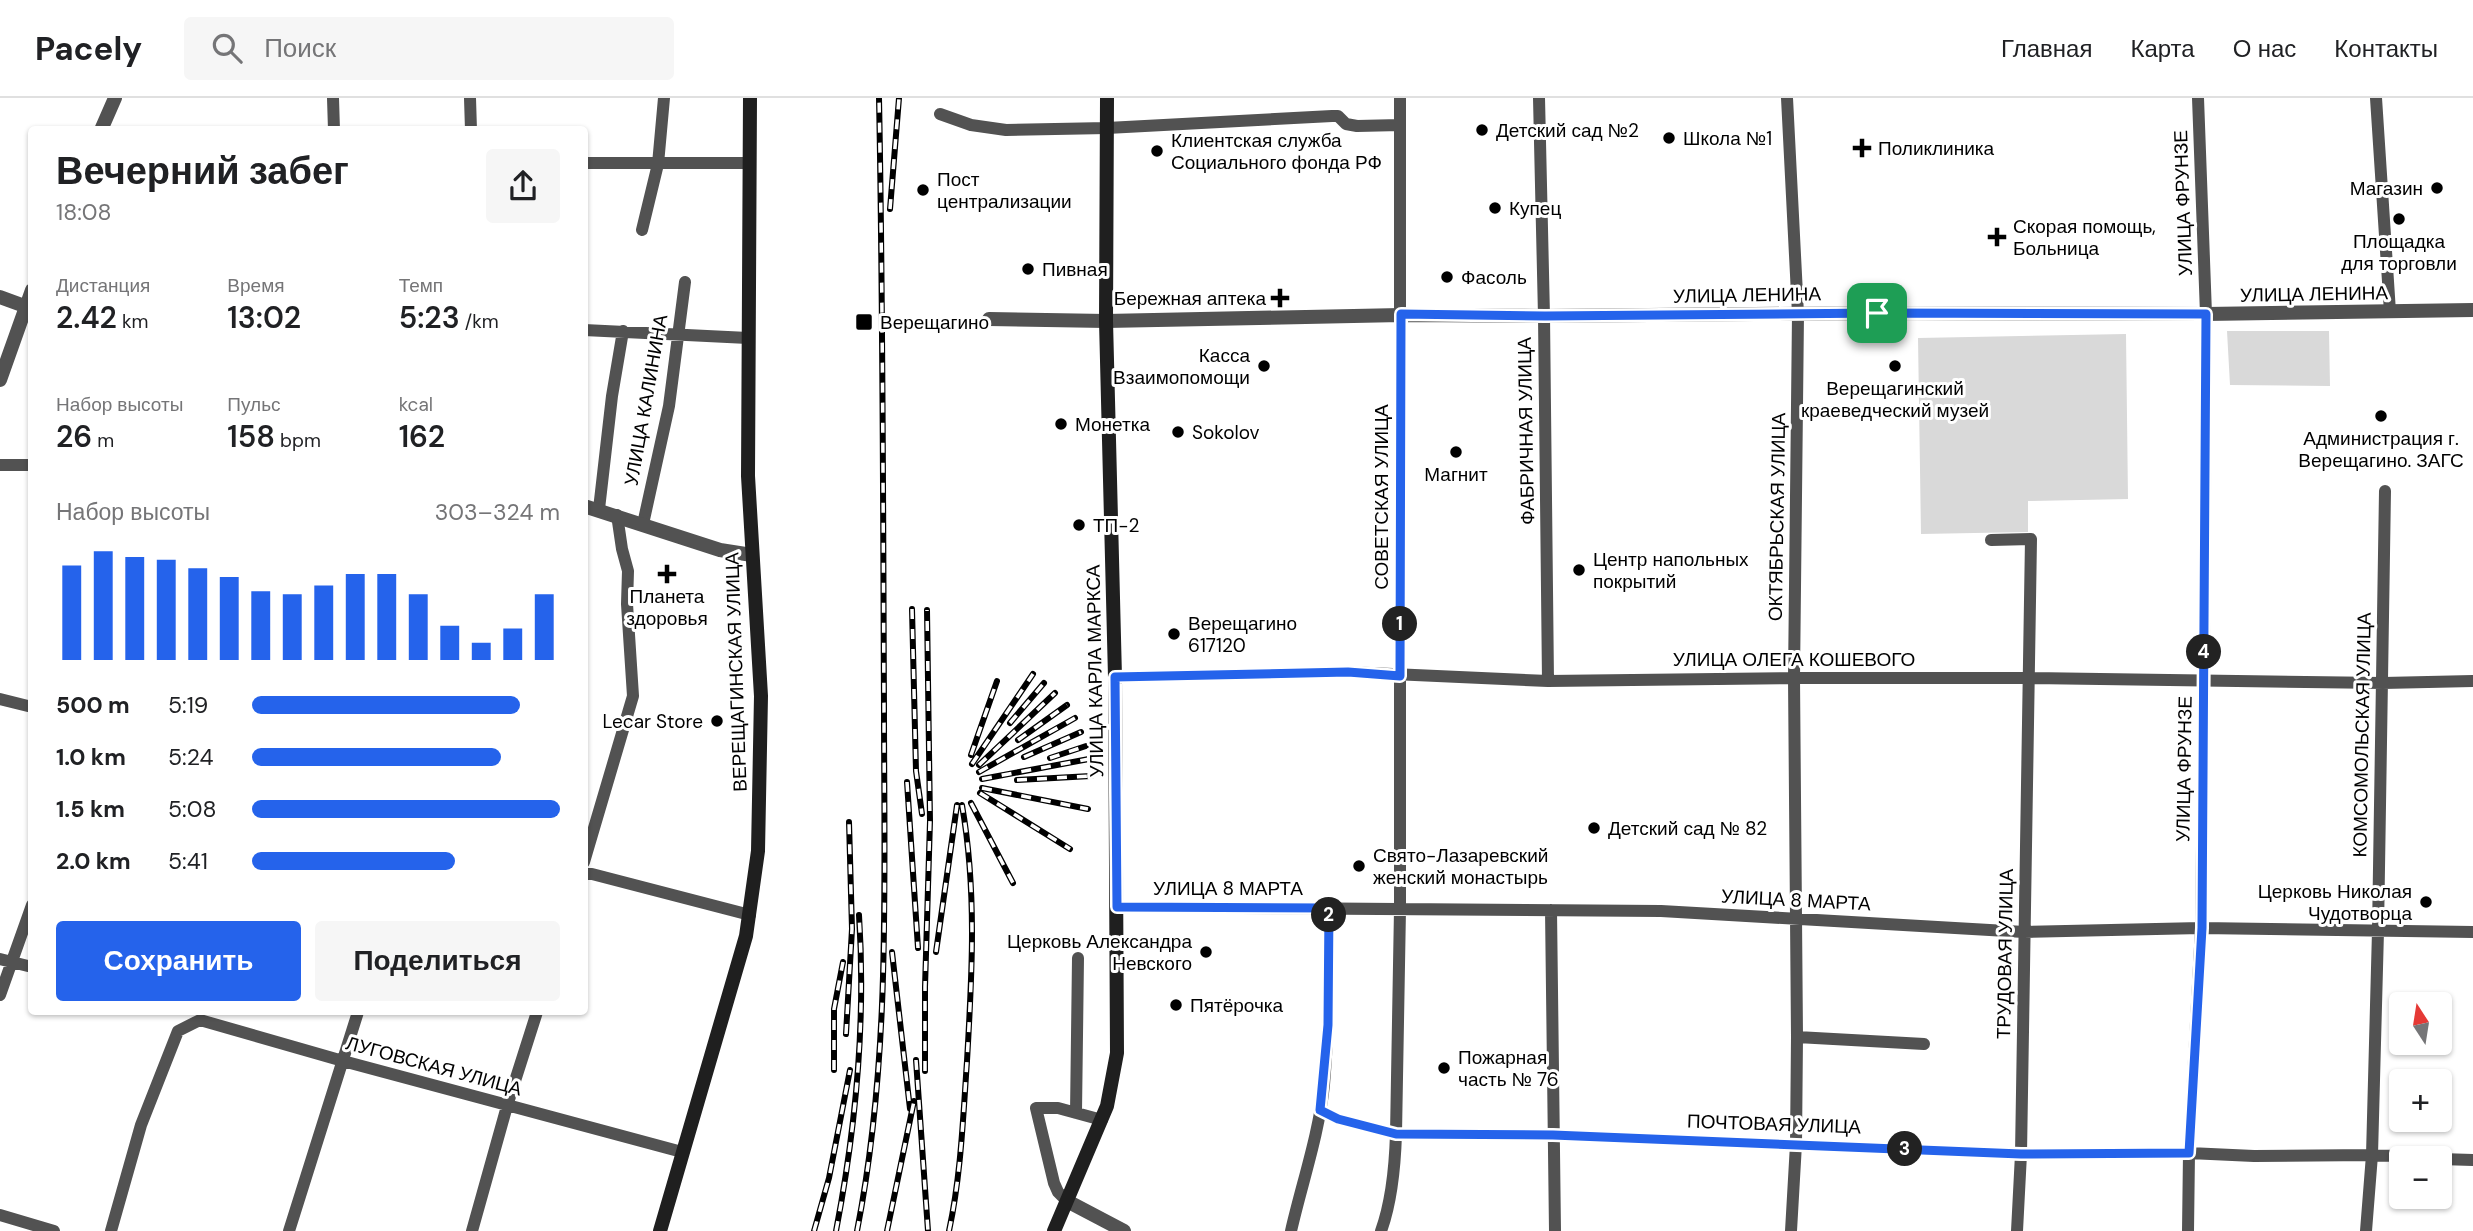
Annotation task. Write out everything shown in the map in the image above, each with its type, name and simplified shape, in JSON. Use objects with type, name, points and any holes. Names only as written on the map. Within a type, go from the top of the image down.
[{"type":"main road","name":"ВЕРЕЩАГИНСКАЯ УЛИЦА","points":[[660,1231],[740,958],[750,915],[758,851],[761,776],[760,669],[748,475],[750,98]]},
{"type":"main road","name":"УЛИЦА КАРЛА МАРКСА","points":[[1054,1231],[1102,1120],[1112,1088],[1117,1053],[1115,677],[1106,321],[1107,98]]},
{"type":"street","points":[[103,126],[115,98]]},
{"type":"street","points":[[333,98],[334,126]]},
{"type":"street","points":[[470,98],[471,126]]},
{"type":"street","points":[[642,230],[658,164],[664,98]]},
{"type":"street","name":"СОВЕТСКАЯ УЛИЦА","points":[[1381,1231],[1395,1158],[1396,1134],[1400,676],[1400,98]]},
{"type":"street","name":"ФАБРИЧНАЯ УЛИЦА","points":[[1539,98],[1545,316],[1548,681]]},
{"type":"street","name":"ОКТЯБРЬСКАЯ УЛИЦА","points":[[1787,98],[1798,314],[1794,678],[1797,1037],[1796,1144],[1791,1231]]},
{"type":"street","name":"УЛИЦА ФРУНЗЕ","points":[[2188,1231],[2189,1153],[2202,928],[2204,682],[2206,314],[2197,98]]},
{"type":"street","points":[[2376,98],[2390,312]]},
{"type":"street","points":[[940,114],[971,125],[994,129],[1107,128],[1332,116],[1338,116],[1346,124],[1357,127],[1400,125]]},
{"type":"street","points":[[588,163],[750,163]]},
{"type":"street","name":"УЛИЦА КАЛИНИНА","points":[[643,524],[669,406],[685,282]]},
{"type":"street","points":[[0,297],[28,308],[0,380]]},
{"type":"street","name":"УЛИЦА ЛЕНИНА","points":[[989,319],[1106,321],[1401,314],[2206,314],[2473,310]]},
{"type":"street","points":[[588,330],[748,338]]},
{"type":"street","points":[[623,331],[592,508],[720,550],[752,555]]},
{"type":"street","points":[[0,465],[28,465]]},
{"type":"street","name":"КОМСОМОЛЬСКАЯ УЛИЦА","points":[[2366,1231],[2372,1155],[2378,931],[2385,491]]},
{"type":"street","points":[[588,849],[632,704],[634,687],[627,614],[628,571],[617,514]]},
{"type":"street","name":"ТРУДОВАЯ УЛИЦА","points":[[1990,540],[2031,539],[2021,1154],[2017,1231]]},
{"type":"street","name":"УЛИЦА ОЛЕГА КОШЕВОГО","points":[[1115,677],[1348,672],[1548,681],[1794,678],[2382,683],[2473,681]]},
{"type":"street","points":[[0,699],[28,707]]},
{"type":"street","points":[[588,874],[750,915]]},
{"type":"street","name":"УЛИЦА 8 МАРТА","points":[[1117,907],[1661,911],[2024,932],[2202,928],[2473,932]]},
{"type":"street","points":[[1290,1231],[1320,1110],[1328,1025],[1329,908]]},
{"type":"street","points":[[1551,910],[1555,1231]]},
{"type":"street","points":[[0,995],[5,961],[28,913]]},
{"type":"street","points":[[1076,1113],[1078,958]]},
{"type":"street","points":[[5,961],[28,966]]},
{"type":"street","points":[[289,1231],[357,1015]]},
{"type":"street","points":[[472,1231],[536,1015]]},
{"type":"street","name":"ЛУГОВСКАЯ УЛИЦА","points":[[111,1231],[141,1125],[178,1031],[200,1020],[682,1152]]},
{"type":"street","points":[[1797,1037],[1924,1044]]},
{"type":"street","points":[[1102,1120],[1058,1108],[1036,1108],[1054,1183],[1067,1201],[1124,1231]]},
{"type":"street","name":"ПОЧТОВАЯ УЛИЦА","points":[[1320,1110],[1338,1119],[1396,1134],[1553,1135],[2021,1154],[2389,1156]]},
{"type":"street","name":"ПОЧТОВАЯ УЛИЦА","points":[[2452,1159],[2473,1160]]},
{"type":"street","points":[[0,1216],[54,1231]]},
{"type":"shaded area","points":[[2227,331],[2329,331],[2330,386],[2230,385]]},
{"type":"shaded area","points":[[2126,334],[2128,499],[2028,501],[2028,532],[1921,534],[1918,338]]},
{"type":"railway","points":[[857,1231],[876,1101],[883,970],[885,839],[879,98]]},
{"type":"railway","points":[[890,209],[899,98]]},
{"type":"railway","points":[[912,609],[916,771],[922,814]]},
{"type":"railway","points":[[925,1071],[930,821],[927,610]]},
{"type":"railway","points":[[972,764],[1033,674]]},
{"type":"railway","points":[[971,755],[997,681]]},
{"type":"railway","points":[[1010,723],[1044,683]]},
{"type":"railway","points":[[979,765],[1055,693]]},
{"type":"railway","points":[[1018,740],[1067,705]]},
{"type":"railway","points":[[979,772],[1075,718]]},
{"type":"railway","points":[[1024,757],[1081,732]]},
{"type":"railway","points":[[1050,758],[1086,746]]},
{"type":"railway","points":[[982,779],[1089,759]]},
{"type":"railway","points":[[1017,780],[1091,776]]},
{"type":"railway","points":[[907,782],[918,948]]},
{"type":"railway","points":[[982,788],[1088,809]]},
{"type":"railway","points":[[980,793],[1070,849]]},
{"type":"railway","points":[[971,803],[1013,883]]},
{"type":"railway","points":[[936,952],[957,805]]},
{"type":"railway","points":[[949,1231],[961,1146],[972,965],[970,869],[962,805]]},
{"type":"railway","points":[[846,1034],[852,929],[849,822]]},
{"type":"railway","points":[[836,1231],[858,1074],[861,994],[859,915]]},
{"type":"railway","points":[[892,952],[910,1109]]},
{"type":"railway","points":[[834,1070],[834,1009],[843,962]]},
{"type":"railway","points":[[916,1060],[928,1231]]},
{"type":"railway","points":[[814,1231],[829,1178],[850,1070]]},
{"type":"railway","points":[[887,1231],[914,1101]]},
{"type":"place","name":"Детский сад №2","points":[[1482,130]]},
{"type":"place","name":"Школа №1","points":[[1669,138]]},
{"type":"place","name":"Поликлиника","points":[[1862,148]]},
{"type":"place","name":"Клиентская служба Социального фонда РФ","points":[[1157,151]]},
{"type":"place","name":"Магазин","points":[[2437,188]]},
{"type":"place","name":"Пост централизации","points":[[923,190]]},
{"type":"place","name":"Купец","points":[[1495,208]]},
{"type":"place","name":"Площадка для торговли","points":[[2399,219]]},
{"type":"place","name":"Скорая помощь, Больница","points":[[1997,237]]},
{"type":"place","name":"Пивная","points":[[1028,269]]},
{"type":"place","name":"Фасоль","points":[[1447,277]]},
{"type":"place","name":"Бережная аптека","points":[[1280,298]]},
{"type":"place","name":"Верещагино","points":[[864,322]]},
{"type":"place","name":"Касса Взаимопомощи","points":[[1264,366]]},
{"type":"place","name":"Верещагинский краеведческий музей","points":[[1895,366]]},
{"type":"place","name":"Администрация г. Верещагино. ЗАГС","points":[[2381,416]]},
{"type":"place","name":"Монетка","points":[[1061,424]]},
{"type":"place","name":"Sokolov","points":[[1178,432]]},
{"type":"place","name":"Магнит","points":[[1456,452]]},
{"type":"place","name":"ТП-2","points":[[1079,525]]},
{"type":"place","name":"Центр напольных покрытий","points":[[1579,570]]},
{"type":"place","name":"Планета здоровья","points":[[667,574]]},
{"type":"place","name":"Верещагино 617120","points":[[1174,634]]},
{"type":"place","name":"Lecar Store","points":[[717,721]]},
{"type":"place","name":"Детский сад № 82","points":[[1594,828]]},
{"type":"place","name":"Свято-Лазаревский женский монастырь","points":[[1359,866]]},
{"type":"place","name":"Церковь Николая Чудотворца","points":[[2426,902]]},
{"type":"place","name":"Церковь Александра Невского","points":[[1206,952]]},
{"type":"place","name":"Пятёрочка","points":[[1176,1005]]},
{"type":"place","name":"Пожарная часть № 76","points":[[1444,1068]]},
{"type":"route","points":[[1877,313],[2206,314],[2202,928],[2189,1153],[2021,1154],[1553,1135],[1396,1134],[1365,1128],[1320,1110],[1329,1007],[1329,908],[1117,907],[1115,677],[1312,672],[1400,676],[1401,314],[1545,316],[1877,313]]}]
